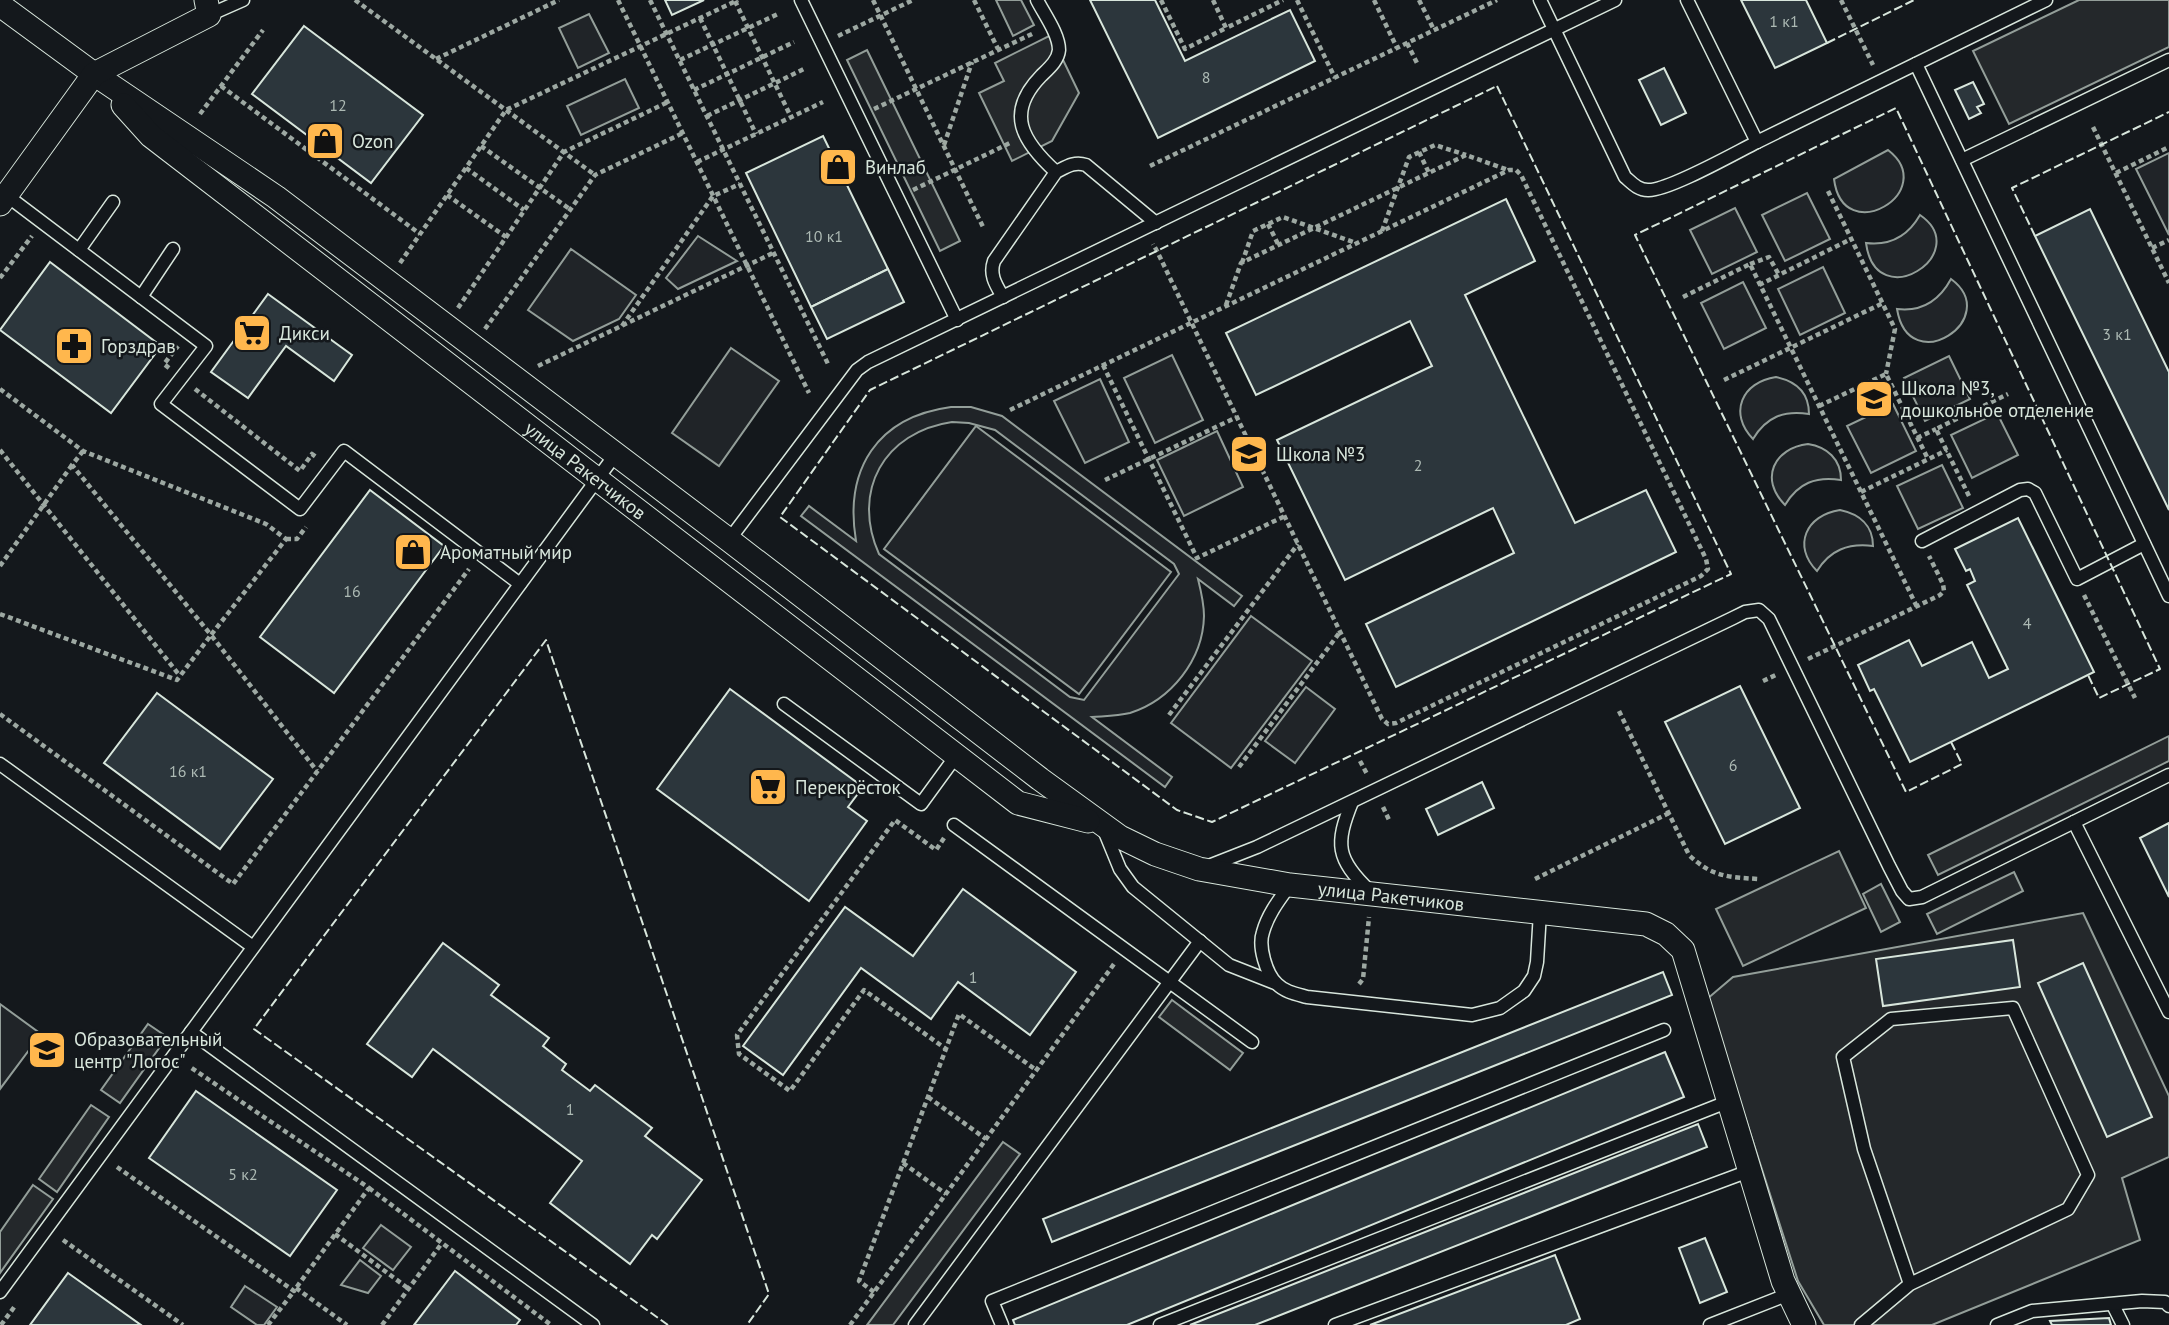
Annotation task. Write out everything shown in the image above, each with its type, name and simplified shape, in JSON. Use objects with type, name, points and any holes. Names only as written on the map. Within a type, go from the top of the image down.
[{"type":"street","name":"улица Ракетчиков","points":[[0,5],[94,74],[276,197],[729,540],[1028,771],[1120,837],[1155,854],[1199,869],[1290,885],[1646,924],[1666,934],[1683,950],[1727,1102]]},
{"type":"street","points":[[3,200],[94,74],[207,8]]},
{"type":"street","name":"улица Ракетчиков","points":[[94,74],[151,136],[1017,803],[1102,824]]},
{"type":"street","points":[[1727,1102],[1783,1281],[1804,1325]]},
{"type":"lane","points":[[207,8],[243,0]]},
{"type":"lane","points":[[802,0],[957,320]]},
{"type":"lane","points":[[1037,0],[1059,50],[1055,62],[1027,90],[1020,105],[1021,120],[1025,136],[1042,159],[1056,172]]},
{"type":"lane","points":[[1541,0],[1625,177],[1645,190],[1667,186],[2046,0]]},
{"type":"lane","points":[[729,540],[857,370],[868,362],[1615,0]]},
{"type":"lane","points":[[1688,0],[1757,142]]},
{"type":"lane","points":[[1962,160],[2169,60]]},
{"type":"lane","points":[[1916,64],[2169,596]]},
{"type":"lane","points":[[1003,298],[993,278],[994,261],[1056,172],[1079,162],[1086,164],[1156,223]]},
{"type":"lane","points":[[3,200],[79,250],[205,346],[161,404],[300,509],[344,451],[520,584]]},
{"type":"lane","points":[[79,250],[113,202]]},
{"type":"lane","points":[[141,297],[173,249]]},
{"type":"lane","points":[[0,1292],[615,454]]},
{"type":"lane","points":[[1922,541],[2020,490],[2028,489],[2035,493],[2077,579],[2144,544]]},
{"type":"lane","points":[[1199,869],[1257,847],[1745,612],[1759,610],[1769,619],[1902,891],[1909,899],[1922,897],[2169,775]]},
{"type":"lane","points":[[784,704],[921,804],[956,756]]},
{"type":"lane","points":[[0,764],[253,947]]},
{"type":"lane","points":[[1352,802],[1343,825],[1341,847],[1345,864],[1373,894]]},
{"type":"lane","points":[[2074,822],[2169,1012]]},
{"type":"lane","points":[[1102,824],[1126,879],[1199,941],[1229,965],[1275,983],[1290,993],[1307,997],[1472,1015],[1500,1008],[1524,991],[1534,976],[1540,912]]},
{"type":"lane","points":[[954,825],[1252,1042]]},
{"type":"lane","points":[[1275,983],[1264,958],[1261,935],[1272,909],[1290,885]]},
{"type":"lane","points":[[915,1325],[1199,941]]},
{"type":"lane","points":[[1861,1325],[1910,1284],[2068,1209],[2088,1175],[2013,1008],[1891,1019],[1843,1056],[1864,1149],[1910,1284]]},
{"type":"lane","points":[[1002,1325],[992,1301],[1664,1030]]},
{"type":"lane","points":[[191,1032],[593,1325]]},
{"type":"lane","points":[[1160,1325],[1727,1102]]},
{"type":"lane","points":[[1335,1325],[1749,1171]]},
{"type":"lane","points":[[1710,1325],[1789,1294]]},
{"type":"lane","points":[[1997,1325],[2032,1311],[2142,1301],[2165,1303],[2169,1306]]},
{"type":"lane","points":[[2113,1304],[2123,1325]]},
{"type":"lane","points":[[2032,1311],[2039,1325]]},
{"type":"path","points":[[355,0],[595,175]]},
{"type":"path","points":[[436,59],[559,0]]},
{"type":"path","points":[[618,0],[808,393]]},
{"type":"path","points":[[650,0],[829,366]]},
{"type":"path","points":[[873,0],[985,229]]},
{"type":"path","points":[[822,43],[913,0]]},
{"type":"path","points":[[974,0],[998,49]]},
{"type":"path","points":[[1161,0],[1185,48],[1283,0]]},
{"type":"path","points":[[1213,0],[1226,28]]},
{"type":"path","points":[[1297,0],[1335,78]]},
{"type":"path","points":[[1374,0],[1397,48]]},
{"type":"path","points":[[1419,0],[1434,30]]},
{"type":"path","points":[[1150,166],[1497,0]]},
{"type":"path","points":[[1842,0],[1881,81]]},
{"type":"path","points":[[398,267],[506,110],[737,1],[790,117]]},
{"type":"path","points":[[680,60],[779,13]]},
{"type":"path","points":[[700,18],[756,134]]},
{"type":"path","points":[[858,116],[1050,25]]},
{"type":"path","points":[[200,114],[263,30]]},
{"type":"path","points":[[694,90],[794,42]]},
{"type":"path","points":[[1407,43],[1418,65]]},
{"type":"path","points":[[944,145],[972,61]]},
{"type":"path","points":[[706,116],[806,68]]},
{"type":"path","points":[[221,86],[420,235]]},
{"type":"path","points":[[455,311],[564,152],[668,102]]},
{"type":"path","points":[[697,162],[823,102]]},
{"type":"path","points":[[2093,127],[2169,283]]},
{"type":"path","points":[[483,332],[595,175],[683,133]]},
{"type":"path","points":[[897,198],[1025,136]]},
{"type":"path","points":[[1157,251],[1382,719],[1388,724],[1396,723],[1701,576],[1708,569],[1706,559],[1521,175],[1516,170],[1436,145],[1409,156],[1382,231]]},
{"type":"path","points":[[481,146],[571,210]]},
{"type":"path","points":[[2116,173],[2169,147]]},
{"type":"path","points":[[1419,152],[1429,173]]},
{"type":"path","points":[[1241,264],[1466,155]]},
{"type":"path","points":[[466,168],[524,210]]},
{"type":"path","points":[[1010,410],[1509,170]]},
{"type":"path","points":[[622,326],[713,196],[740,184]]},
{"type":"path","points":[[1828,191],[1895,329],[1886,374],[1928,459]]},
{"type":"path","points":[[447,195],[506,237]]},
{"type":"path","points":[[1226,306],[1254,230],[1283,217],[1356,243]]},
{"type":"path","points":[[1268,224],[1279,246]]},
{"type":"path","points":[[0,278],[31,236],[41,243]]},
{"type":"path","points":[[1759,285],[1852,239]]},
{"type":"path","points":[[2152,248],[2169,240]]},
{"type":"path","points":[[531,369],[774,253]]},
{"type":"path","points":[[1683,297],[1769,257],[1779,275]]},
{"type":"path","points":[[1749,264],[1917,607]]},
{"type":"path","points":[[1724,380],[1883,303]]},
{"type":"path","points":[[168,338],[179,345],[164,364],[181,378],[300,471],[312,454],[331,469]]},
{"type":"path","points":[[1103,365],[1197,558],[1284,516]]},
{"type":"path","points":[[1819,406],[1886,374]]},
{"type":"path","points":[[0,389],[83,451],[266,524],[286,539],[177,680],[0,614]]},
{"type":"path","points":[[1917,438],[2008,394]]},
{"type":"path","points":[[1105,480],[1237,417]]},
{"type":"path","points":[[1936,429],[1977,512]]},
{"type":"path","points":[[0,450],[180,676]]},
{"type":"path","points":[[1861,492],[1947,450]]},
{"type":"path","points":[[0,566],[83,451]]},
{"type":"path","points":[[72,465],[211,635],[317,771]]},
{"type":"path","points":[[1835,646],[1940,596],[1944,591],[1943,584],[1922,541]]},
{"type":"path","points":[[1170,715],[1298,544]]},
{"type":"path","points":[[0,714],[233,884],[480,554]]},
{"type":"path","points":[[2077,579],[2135,698]]},
{"type":"path","points":[[1239,767],[1340,632]]},
{"type":"path","points":[[1619,711],[1689,855],[1703,869],[1724,877],[1758,879]]},
{"type":"path","points":[[1535,879],[1668,813]]},
{"type":"path","points":[[946,1049],[864,990],[790,1091],[739,1054],[737,1035],[895,820],[936,849],[954,825]]},
{"type":"path","points":[[1356,987],[1363,979],[1369,916],[1381,917]]},
{"type":"path","points":[[850,1325],[1125,949]]},
{"type":"path","points":[[874,1292],[859,1281],[959,1014],[1036,1070]]},
{"type":"path","points":[[190,1067],[369,1188],[549,1324]]},
{"type":"path","points":[[928,1097],[986,1139]]},
{"type":"path","points":[[903,1163],[946,1194]]},
{"type":"path","points":[[117,1167],[347,1325]]},
{"type":"path","points":[[268,1325],[369,1188]]},
{"type":"path","points":[[335,1234],[409,1289]]},
{"type":"path","points":[[63,1240],[183,1325]]},
{"type":"path","points":[[382,1325],[442,1243]]},
{"type":"shaded area","points":[[996,0],[1021,0],[1034,25],[1013,36]]},
{"type":"shaded area","points":[[2079,0],[2169,0],[2169,47],[2009,124],[1973,51]]},
{"type":"shaded area","points":[[589,14],[609,53],[578,68],[559,28]]},
{"type":"shaded area","points":[[1051,35],[1079,93],[1052,141],[1012,161],[979,93],[1004,81],[995,63]]},
{"type":"shaded area","points":[[867,50],[960,241],[940,251],[847,60]]},
{"type":"shaded area","points":[[625,79],[639,108],[581,135],[567,106]]},
{"type":"shaded area","points":[[1888,150],[1901,166],[1903,182],[1897,196],[1884,207],[1869,212],[1854,210],[1841,200],[1834,179]]},
{"type":"shaded area","points":[[2169,153],[2169,235],[2136,169]]},
{"type":"shaded area","points":[[1807,193],[1830,239],[1785,261],[1762,215]]},
{"type":"shaded area","points":[[1735,208],[1757,252],[1712,274],[1690,230]]},
{"type":"shaded area","points":[[1920,215],[1934,230],[1936,246],[1930,260],[1917,271],[1902,277],[1886,275],[1873,265],[1866,243],[1883,243],[1898,238],[1910,229]]},
{"type":"shaded area","points":[[698,236],[737,261],[678,289],[666,278]]},
{"type":"shaded area","points":[[571,249],[636,295],[619,319],[573,341],[528,310]]},
{"type":"shaded area","points":[[1823,267],[1845,313],[1800,335],[1778,289]]},
{"type":"shaded area","points":[[1951,279],[1964,294],[1967,310],[1960,325],[1948,336],[1933,341],[1918,340],[1905,330],[1897,309],[1922,307],[1935,299]]},
{"type":"shaded area","points":[[1743,282],[1766,328],[1724,349],[1701,303]]},
{"type":"shaded area","points":[[731,348],[779,381],[719,466],[672,433]]},
{"type":"shaded area","points":[[1172,355],[1203,420],[1155,443],[1124,378]]},
{"type":"shaded area","points":[[1949,356],[1970,399],[1925,421],[1904,378]]},
{"type":"shaded area","points":[[1776,377],[1789,381],[1800,389],[1807,400],[1809,414],[1792,413],[1776,417],[1764,425],[1753,439],[1741,419],[1742,400],[1755,385]]},
{"type":"shaded area","points":[[1100,379],[1129,442],[1085,463],[1054,401]]},
{"type":"shaded area","points":[[1893,404],[1916,451],[1871,473],[1847,426]]},
{"type":"shaded area","points":[[951,407],[971,407],[1002,416],[1242,596],[1234,606],[1198,579],[1204,611],[1202,632],[1198,648],[1182,676],[1159,699],[1145,707],[1125,714],[1092,717],[1172,777],[1165,787],[801,516],[809,506],[856,541],[855,491],[861,470],[871,451],[885,435],[903,422]],"holes":[[[952,422],[969,423],[995,430],[1174,564],[1179,574],[1084,700],[1070,697],[879,554],[871,531],[869,508],[872,487],[880,468],[892,452],[908,438],[928,428]]]},
{"type":"shaded area","points":[[1997,413],[2018,455],[1972,478],[1951,435]]},
{"type":"shaded area","points":[[976,426],[1171,572],[1079,694],[884,549]]},
{"type":"shaded area","points":[[1217,431],[1243,487],[1184,516],[1157,460]]},
{"type":"shaded area","points":[[1808,444],[1832,455],[1839,466],[1841,480],[1824,479],[1808,483],[1796,491],[1785,505],[1773,485],[1774,466],[1786,452]]},
{"type":"shaded area","points":[[1942,465],[1963,508],[1918,529],[1897,486]]},
{"type":"shaded area","points":[[1840,510],[1853,514],[1868,526],[1873,546],[1840,550],[1828,558],[1817,571],[1805,552],[1806,533],[1819,518]]},
{"type":"shaded area","points":[[1251,616],[1312,661],[1231,768],[1171,723]]},
{"type":"shaded area","points":[[1306,687],[1335,709],[1295,763],[1265,741]]},
{"type":"shaded area","points":[[2169,736],[2169,761],[1938,875],[1928,855]]},
{"type":"shaded area","points":[[1839,851],[1866,908],[1743,966],[1716,909]]},
{"type":"shaded area","points":[[2014,872],[2023,891],[1937,934],[1927,914]]},
{"type":"shaded area","points":[[1881,884],[1900,922],[1881,932],[1863,894]]},
{"type":"shaded area","points":[[2083,913],[2169,1096],[2169,1157],[2122,1178],[2140,1240],[1932,1325],[1824,1325],[1798,1281],[1707,999],[1733,977]]},
{"type":"shaded area","points":[[1172,1000],[1243,1053],[1230,1070],[1159,1017]]},
{"type":"shaded area","points":[[0,1004],[41,1034],[0,1089]]},
{"type":"shaded area","points":[[148,1024],[167,1037],[120,1103],[101,1090]]},
{"type":"shaded area","points":[[91,1105],[109,1117],[57,1192],[39,1179]]},
{"type":"shaded area","points":[[1003,1142],[1020,1154],[893,1325],[867,1325]]},
{"type":"shaded area","points":[[33,1185],[53,1199],[0,1273],[0,1232]]},
{"type":"shaded area","points":[[381,1225],[411,1247],[393,1270],[363,1248]]},
{"type":"shaded area","points":[[360,1260],[381,1276],[368,1293],[341,1285]]},
{"type":"shaded area","points":[[245,1286],[277,1307],[264,1325],[257,1325],[231,1307]]},
{"type":"building","points":[[665,0],[704,0],[672,15]]},
{"type":"building","points":[[1090,0],[1155,0],[1185,61],[1290,10],[1315,61],[1158,138]]},
{"type":"building","points":[[1741,0],[1806,0],[1827,43],[1775,68]]},
{"type":"building","points":[[304,26],[423,115],[371,183],[252,94]]},
{"type":"building","points":[[1664,68],[1686,113],[1661,125],[1639,80]]},
{"type":"building","points":[[1973,82],[1984,104],[1977,107],[1981,113],[1969,119],[1955,90]]},
{"type":"building","points":[[823,136],[888,269],[811,307],[746,173]]},
{"type":"building","points":[[1506,199],[1535,261],[1465,295],[1575,523],[1646,490],[1676,552],[1396,687],[1366,624],[1514,553],[1493,508],[1345,580],[1277,440],[1432,366],[1410,321],[1256,395],[1226,333]]},
{"type":"building","points":[[2090,209],[2169,372],[2169,510],[2035,236]]},
{"type":"building","points":[[50,262],[161,346],[111,413],[0,330]]},
{"type":"building","points":[[888,269],[904,302],[827,339],[811,307]]},
{"type":"building","points":[[268,294],[352,355],[334,381],[286,346],[248,398],[211,372]]},
{"type":"building","points":[[370,490],[444,546],[334,693],[260,637]]},
{"type":"building","points":[[2018,518],[2094,672],[1910,762],[1874,689],[1870,691],[1858,665],[1909,640],[1922,666],[1972,642],[1989,678],[2008,669],[1967,585],[1975,581],[1970,569],[1966,571],[1955,549]]},
{"type":"building","points":[[1740,686],[1800,808],[1725,844],[1665,722]]},
{"type":"building","points":[[730,689],[863,787],[848,807],[867,821],[809,901],[657,789]]},
{"type":"building","points":[[157,693],[273,779],[220,849],[104,763]]},
{"type":"building","points":[[1482,782],[1494,808],[1438,835],[1426,809]]},
{"type":"building","points":[[2169,823],[2169,897],[2140,838]]},
{"type":"building","points":[[963,889],[1076,972],[1030,1035],[958,982],[931,1019],[861,968],[783,1075],[743,1046],[845,907],[913,956]]},
{"type":"building","points":[[2013,940],[2020,987],[1883,1006],[1876,959]]},
{"type":"building","points":[[443,943],[499,985],[491,995],[549,1038],[543,1046],[566,1064],[562,1070],[590,1091],[595,1085],[652,1128],[645,1136],[702,1180],[657,1239],[652,1235],[630,1264],[550,1203],[582,1161],[433,1049],[412,1077],[367,1044]]},
{"type":"building","points":[[2083,963],[2152,1117],[2107,1137],[2038,983]]},
{"type":"building","points":[[1663,972],[1672,995],[1052,1242],[1043,1219]]},
{"type":"building","points":[[1665,1052],[1684,1097],[1127,1325],[1015,1325],[1013,1320]]},
{"type":"building","points":[[196,1091],[337,1190],[290,1256],[149,1158]]},
{"type":"building","points":[[1698,1124],[1707,1147],[1255,1325],[1190,1325]]},
{"type":"building","points":[[1705,1238],[1727,1292],[1700,1303],[1679,1248]]},
{"type":"building","points":[[1555,1255],[1580,1319],[1566,1325],[1370,1325]]},
{"type":"building","points":[[455,1271],[520,1320],[516,1325],[414,1325]]},
{"type":"building","points":[[68,1273],[141,1325],[30,1325]]},
{"type":"building","points":[[2109,1318],[2111,1325],[2052,1325],[2050,1321]]},
{"type":"fence","points":[[1827,43],[1914,0]]},
{"type":"fence","points":[[1497,86],[1731,574],[1212,822],[1177,810],[780,517],[870,390],[1497,86]]},
{"type":"fence","points":[[1951,742],[1962,764],[1906,792],[1635,235],[1896,108],[2160,669],[2099,698],[2088,675]]},
{"type":"fence","points":[[2035,236],[2012,188],[2169,112]]},
{"type":"fence","points":[[668,1325],[254,1029],[546,640],[769,1294],[747,1325]]},
{"type":"place","name":"Ozon","points":[[325,141]]},
{"type":"place","name":"Винлаб","points":[[838,167]]},
{"type":"place","name":"Дикси","points":[[252,333]]},
{"type":"place","name":"Горздрав","points":[[74,346]]},
{"type":"place","name":"Школа №3, дошкольное отделение","points":[[1874,399]]},
{"type":"place","name":"Школа №3","points":[[1249,454]]},
{"type":"place","name":"Ароматный мир","points":[[413,552]]},
{"type":"place","name":"Перекрёсток","points":[[768,787]]},
{"type":"place","name":"Образовательный центр \"Логос\"","points":[[47,1050]]}]
